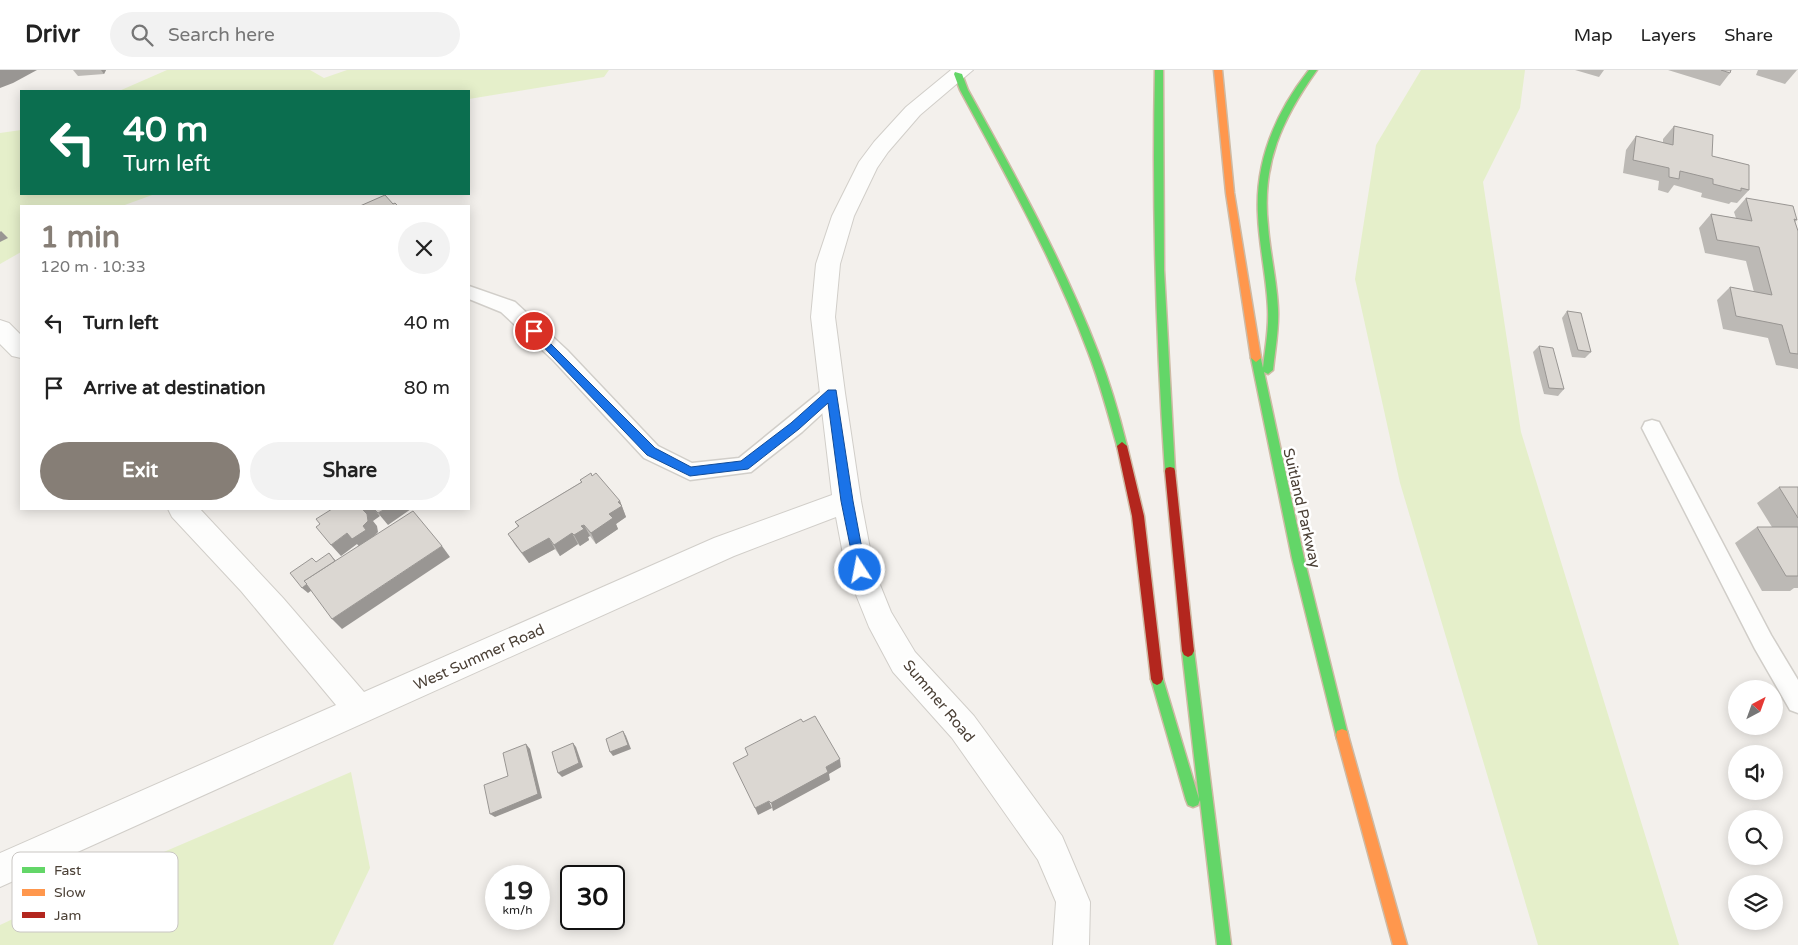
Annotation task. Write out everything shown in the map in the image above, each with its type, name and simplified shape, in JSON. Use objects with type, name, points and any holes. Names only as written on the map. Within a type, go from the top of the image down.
[{"type":"highway","points":[[1158,70],[1155,183],[1162,374],[1174,533],[1224,945]]},
{"type":"highway","name":"Suitland Parkway","points":[[1218,70],[1233,220],[1265,406],[1289,519],[1336,713],[1400,945]]},
{"type":"highway","points":[[1265,406],[1273,310],[1262,213],[1262,189],[1270,146],[1277,124],[1300,85],[1312,70]]},
{"type":"highway","points":[[961,72],[964,90],[1054,258],[1085,329],[1096,361],[1119,434],[1138,516],[1158,683],[1214,868]]},
{"type":"street","name":"Summer Road","points":[[961,72],[913,110],[881,147],[863,175],[843,216],[828,264],[823,317],[832,393],[847,501],[860,570],[879,618],[904,662],[963,727],[1050,848],[1073,902],[1071,945]]},
{"type":"street","points":[[0,329],[20,348]]},
{"type":"street","name":"West Summer Road","points":[[40,852],[724,547],[847,501]]},
{"type":"street","points":[[183,510],[222,549],[303,640],[359,710]]},
{"type":"street","name":"West Summer Road","points":[[0,870],[12,865]]},
{"type":"lane","points":[[470,292],[508,307],[560,355],[651,452],[690,472],[744,466],[795,426],[832,393]]},
{"type":"lane","points":[[1652,428],[1763,642],[1798,702]]},
{"type":"green space","points":[[167,70],[310,70],[324,78],[347,70],[609,70],[604,77],[470,99],[470,90],[121,90]]},
{"type":"green space","points":[[1421,70],[1525,70],[1520,108],[1483,182],[1521,432],[1679,945],[1538,945],[1400,483],[1355,279],[1376,145]]},
{"type":"green space","points":[[20,130],[20,195],[152,195],[125,205],[20,205],[20,253],[0,264],[0,133]]},
{"type":"green space","points":[[351,772],[370,868],[333,945],[0,945],[0,925],[12,919],[12,932],[178,932],[178,852],[164,852]]},
{"type":"building","points":[[1674,126],[1713,135],[1712,156],[1749,165],[1749,190],[1741,188],[1741,191],[1713,184],[1713,179],[1680,171],[1679,179],[1669,177],[1669,168],[1633,160],[1636,136],[1673,145]]},
{"type":"building","points":[[385,195],[393,204],[397,205],[362,205]]},
{"type":"building","points":[[1746,198],[1793,206],[1797,220],[1794,219],[1798,231],[1798,354],[1790,353],[1782,325],[1736,316],[1730,287],[1772,295],[1759,247],[1717,240],[1711,214],[1752,221]]},
{"type":"building","points":[[1567,311],[1581,313],[1591,352],[1578,350]]},
{"type":"building","points":[[1539,346],[1553,348],[1564,389],[1549,388]]},
{"type":"building","points":[[591,473],[592,476],[596,473],[620,501],[618,502],[622,506],[609,514],[613,518],[591,533],[584,525],[581,526],[584,529],[574,535],[572,533],[554,545],[549,538],[522,553],[508,534],[519,526],[515,522],[582,482],[580,480]]},
{"type":"building","points":[[1779,487],[1798,487],[1798,518]]},
{"type":"building","points":[[330,510],[363,510],[367,514],[368,521],[363,526],[366,530],[352,539],[347,533],[331,545],[316,527],[320,524],[316,519]]},
{"type":"building","points":[[413,511],[442,546],[332,619],[304,581]]},
{"type":"building","points":[[1757,527],[1798,527],[1798,576],[1786,576]]},
{"type":"building","points":[[329,553],[335,561],[304,581],[307,584],[302,588],[290,573],[312,558],[316,562]]},
{"type":"building","points":[[815,716],[840,759],[826,767],[828,772],[771,803],[769,801],[755,808],[733,763],[748,755],[745,748],[801,719],[803,722]]},
{"type":"building","points":[[623,731],[628,745],[610,752],[606,739]]},
{"type":"building","points":[[573,743],[579,763],[558,773],[552,752]]},
{"type":"building","points":[[526,744],[538,794],[490,814],[484,785],[508,776],[503,753]]},
{"type":"traffic: fast","points":[[1159,70],[1160,270],[1170,471]]},
{"type":"traffic: fast","points":[[1268,370],[1273,309],[1262,214],[1264,174],[1281,119],[1290,102],[1313,70]]},
{"type":"traffic: fast","points":[[958,74],[964,90],[1033,219],[1075,307],[1109,399],[1122,446]]},
{"type":"traffic: fast","points":[[1256,358],[1298,558],[1342,735]]},
{"type":"traffic: fast","points":[[1188,651],[1224,945]]},
{"type":"traffic: fast","points":[[1157,679],[1193,800]]},
{"type":"traffic: slow","points":[[1218,70],[1230,193],[1256,358]]},
{"type":"traffic: slow","points":[[1342,735],[1400,945]]},
{"type":"traffic: jam","points":[[1122,446],[1138,516],[1157,679]]},
{"type":"traffic: jam","points":[[1170,471],[1188,651]]},
{"type":"route","points":[[534,331],[560,355],[651,452],[690,472],[744,466],[795,426],[832,393],[847,501],[860,570]]}]
